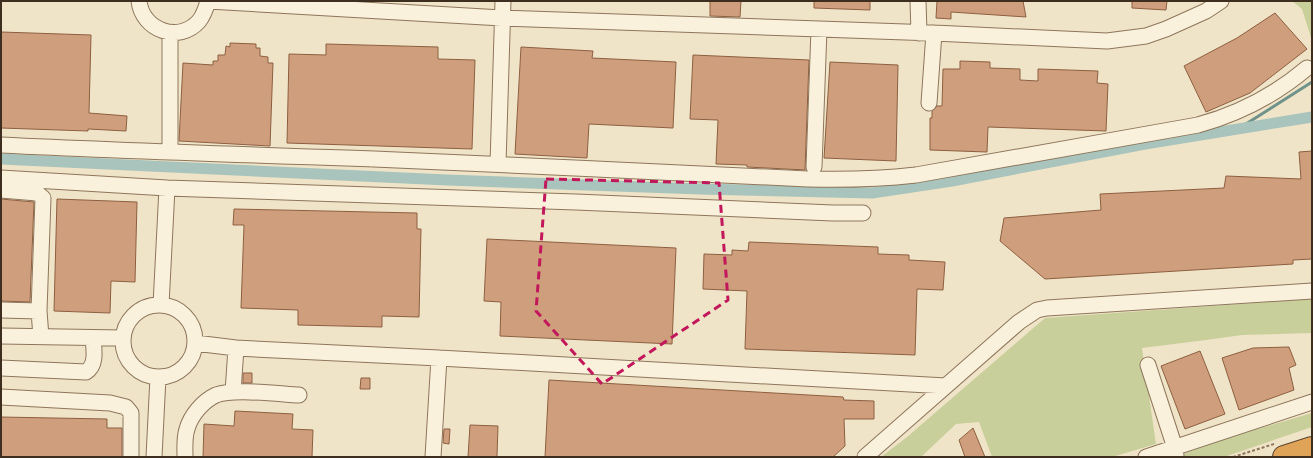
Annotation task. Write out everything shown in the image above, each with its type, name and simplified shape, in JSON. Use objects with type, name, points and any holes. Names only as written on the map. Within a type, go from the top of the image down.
[{"type":"highway","points":[[1284,457],[1312,448]]},
{"type":"street","points":[[139,1],[144,17],[151,25],[170,33],[181,32],[192,28],[200,21],[205,12],[208,1],[502,18],[927,33],[1083,41],[1113,41],[1146,36],[1166,29],[1206,11],[1221,1]]},
{"type":"street","points":[[498,164],[503,1]]},
{"type":"street","points":[[918,1],[927,33],[929,103]]},
{"type":"street","points":[[814,167],[820,29]]},
{"type":"street","points":[[170,33],[170,151]]},
{"type":"street","points":[[1,145],[170,151],[246,156],[498,164],[839,180],[916,175],[1203,123],[1229,115],[1258,101],[1282,87],[1307,68]]},
{"type":"street","points":[[1,178],[167,188],[863,213]]},
{"type":"street","points":[[161,305],[167,188]]},
{"type":"street","points":[[1,190],[37,193],[43,198],[39,311],[41,338]]},
{"type":"street","points":[[865,457],[1019,322],[1037,310],[1048,308],[1312,291]]},
{"type":"street","points":[[161,305],[182,313],[190,322],[194,332],[195,344],[189,361],[183,368],[176,373],[158,377],[146,374],[135,368],[125,355],[123,338],[125,328],[135,314],[150,306],[161,305]]},
{"type":"street","points":[[1,310],[39,311]]},
{"type":"street","points":[[1,336],[41,338],[123,338]]},
{"type":"street","points":[[1,368],[86,372],[91,369],[94,363],[93,338]]},
{"type":"street","points":[[195,344],[236,348],[946,386]]},
{"type":"street","points":[[233,392],[236,348]]},
{"type":"street","points":[[433,457],[439,358]]},
{"type":"street","points":[[1148,365],[1176,452]]},
{"type":"street","points":[[154,457],[158,377]]},
{"type":"street","points":[[185,457],[186,431],[195,413],[202,405],[217,395],[233,392],[299,395]]},
{"type":"street","points":[[1,397],[110,403],[126,407],[131,413],[131,457]]},
{"type":"street","points":[[1146,457],[1176,452],[1312,402]]},
{"type":"highlighted area","points":[[546,179],[719,183],[728,300],[602,384],[536,311]]},
{"type":"green space","points":[[1292,1],[1312,1],[1312,41],[1302,9]]},
{"type":"green space","points":[[1312,299],[1312,333],[1242,335],[1142,348],[1156,444],[1112,457],[992,457],[979,422],[956,424],[921,457],[881,457],[907,437],[1045,318]]},
{"type":"green space","points":[[1312,413],[1312,427],[1224,457],[1183,457],[1183,454],[1230,437]]},
{"type":"building","points":[[710,1],[741,1],[740,17],[710,16]]},
{"type":"building","points":[[814,1],[870,1],[870,10],[814,8]]},
{"type":"building","points":[[937,1],[1023,1],[1026,17],[951,12],[951,19],[936,18]]},
{"type":"building","points":[[1132,1],[1167,1],[1166,10],[1132,8]]},
{"type":"building","points":[[1275,13],[1307,49],[1250,93],[1206,112],[1184,66],[1237,38]]},
{"type":"building","points":[[1,32],[91,35],[89,113],[127,116],[126,131],[1,128]]},
{"type":"building","points":[[230,43],[256,44],[256,48],[260,48],[260,56],[268,57],[268,63],[273,63],[270,146],[179,141],[183,63],[213,65],[213,61],[218,61],[218,55],[225,55],[226,46],[230,47]]},
{"type":"building","points":[[326,44],[438,47],[438,59],[475,60],[472,149],[287,143],[289,54],[326,55]]},
{"type":"building","points":[[521,47],[593,51],[592,58],[676,62],[673,128],[589,124],[587,158],[515,154]]},
{"type":"building","points":[[693,55],[809,60],[805,170],[716,164],[718,120],[690,119]]},
{"type":"building","points":[[960,61],[990,62],[990,68],[1020,69],[1020,80],[1038,81],[1038,69],[1098,71],[1097,83],[1108,84],[1106,131],[988,127],[987,152],[930,150],[930,118],[932,118],[932,111],[937,106],[942,106],[943,69],[960,69]]},
{"type":"building","points":[[830,62],[898,65],[896,161],[824,158]]},
{"type":"building","points":[[1312,151],[1312,259],[1293,260],[1293,264],[1045,279],[1000,241],[1004,218],[1101,210],[1100,194],[1224,188],[1226,176],[1301,179],[1299,152]]},
{"type":"building","points":[[1,199],[34,202],[30,302],[1,301]]},
{"type":"building","points":[[57,199],[137,202],[135,282],[111,281],[110,313],[54,311]]},
{"type":"building","points":[[234,209],[417,213],[417,229],[421,229],[419,317],[382,316],[382,327],[298,325],[298,310],[241,308],[244,225],[233,225]]},
{"type":"building","points":[[487,239],[676,248],[672,344],[500,336],[501,302],[484,301]]},
{"type":"building","points":[[749,242],[878,247],[878,254],[909,255],[909,260],[945,262],[943,290],[917,289],[915,355],[745,349],[747,291],[703,289],[704,254],[732,255],[732,250],[748,251]]},
{"type":"building","points":[[1289,347],[1296,365],[1289,368],[1294,390],[1239,410],[1222,358],[1253,348]]},
{"type":"building","points":[[1200,351],[1225,414],[1185,429],[1161,366]]},
{"type":"building","points":[[243,373],[252,373],[252,383],[243,383]]},
{"type":"building","points":[[361,378],[370,378],[370,389],[360,389]]},
{"type":"building","points":[[549,380],[843,397],[844,400],[874,401],[874,419],[844,419],[845,446],[833,457],[545,457]]},
{"type":"building","points":[[235,411],[293,414],[292,429],[313,430],[312,457],[203,457],[204,424],[234,426]]},
{"type":"building","points":[[1,417],[107,419],[107,428],[122,428],[122,457],[1,457]]},
{"type":"building","points":[[470,425],[498,426],[497,456],[468,457]]},
{"type":"building","points":[[973,428],[985,457],[965,457],[959,440]]},
{"type":"building","points":[[444,429],[450,429],[449,444],[443,443]]},
{"type":"waterway","points":[[1238,129],[1312,82]]},
{"type":"waterway","points":[[1,159],[447,180],[701,189],[872,193],[952,181],[1145,144],[1312,117]]}]
